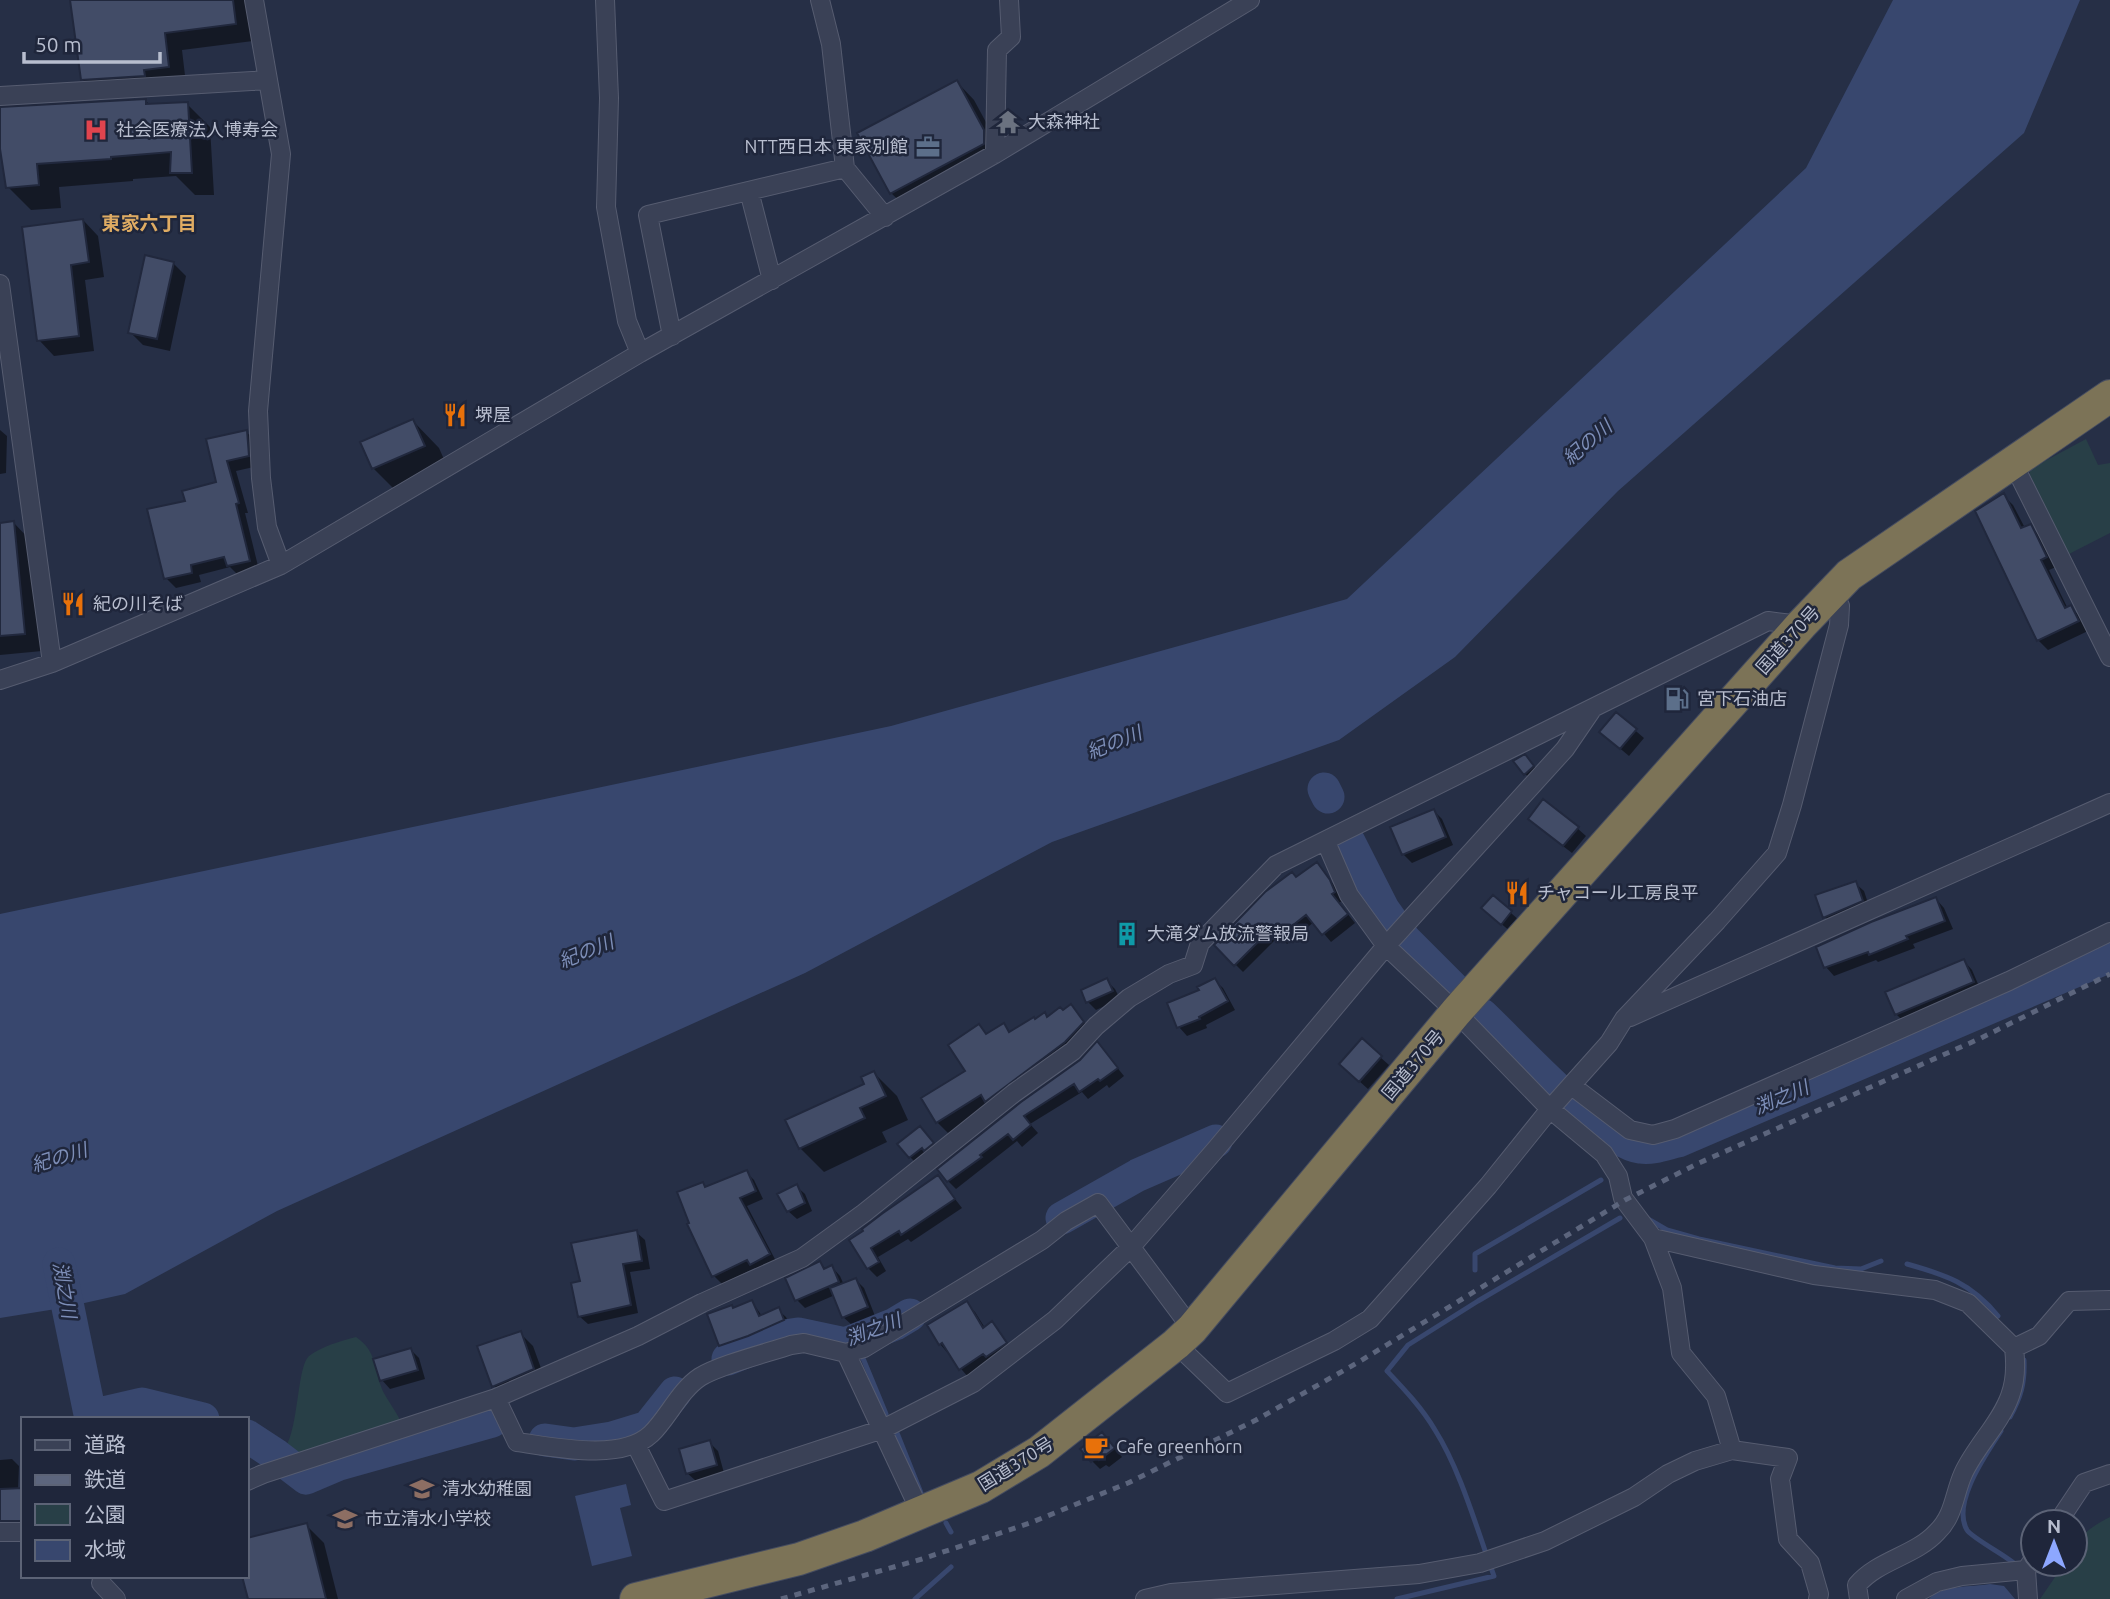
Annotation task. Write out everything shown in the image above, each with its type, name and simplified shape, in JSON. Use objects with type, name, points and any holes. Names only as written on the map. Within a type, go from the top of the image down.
[{"type":"highway","name":"国道370号","points":[[636,1599],[799,1559],[921,1513],[981,1487],[1039,1452],[1184,1337],[1456,1013],[1801,625],[1849,575],[2110,396]]},
{"type":"street","points":[[254,0],[281,161],[258,411],[261,478],[267,527],[281,565]]},
{"type":"street","points":[[605,0],[609,97],[606,207],[627,321],[640,353]]},
{"type":"street","points":[[820,0],[831,44],[845,168],[885,216]]},
{"type":"street","points":[[995,154],[997,50],[1011,37],[1009,0]]},
{"type":"street","points":[[0,680],[52,663],[281,565],[640,353],[995,154],[1250,0]]},
{"type":"street","points":[[0,96],[267,80]]},
{"type":"street","points":[[672,335],[648,215],[845,168]]},
{"type":"street","points":[[749,191],[772,280]]},
{"type":"street","points":[[0,284],[52,663]]},
{"type":"street","points":[[2012,461],[2110,657]]},
{"type":"street","points":[[496,1398],[516,1442],[604,1450],[636,1445],[653,1432],[686,1390],[700,1377],[791,1345],[804,1343],[846,1353],[863,1348],[1098,1203],[1130,1248],[1184,1337],[1227,1393],[1334,1341],[1370,1319],[1488,1186],[1609,1043],[1624,1019],[1777,853],[1839,625],[1840,606],[1828,597]]},
{"type":"street","points":[[248,1481],[496,1398],[638,1336],[702,1303],[802,1258],[875,1205],[1014,1093],[1073,1051],[1096,1026],[1129,998],[1169,974],[1193,965],[1199,943],[1276,865],[1768,621],[1801,625]]},
{"type":"street","points":[[636,1445],[664,1501],[883,1429],[972,1383],[1055,1320],[1130,1248],[1390,942],[1565,749],[1592,709]]},
{"type":"street","points":[[1624,1019],[2110,803]]},
{"type":"street","points":[[1326,842],[1349,895],[1456,1013],[1562,1097],[1630,1130],[1653,1135],[1675,1129],[2009,981],[2110,932]]},
{"type":"street","points":[[1562,1097],[1618,1175],[1623,1198],[1653,1238],[1672,1288],[1681,1353],[1716,1396],[1732,1450]]},
{"type":"street","points":[[1653,1238],[1814,1275],[1935,1290],[1968,1303],[2014,1348],[2016,1365],[2010,1396],[1962,1475],[1949,1518],[1923,1545],[1866,1574],[1857,1585],[1859,1599]]},
{"type":"street","points":[[2014,1348],[2039,1336],[2069,1301],[2110,1300]]},
{"type":"street","points":[[846,1353],[921,1513]]},
{"type":"street","points":[[1144,1599],[1171,1592],[1419,1574],[1480,1563],[1545,1541],[1633,1497],[1695,1461],[1732,1450],[1788,1458],[1780,1479],[1788,1538],[1810,1563],[1818,1599]]},
{"type":"street","points":[[2067,1508],[2084,1483],[2110,1474]]},
{"type":"street","points":[[0,1532],[21,1532]]},
{"type":"street","points":[[1906,1599],[1937,1582],[2019,1567]]},
{"type":"street","points":[[2028,1599],[2029,1578]]},
{"type":"green space","points":[[2086,439],[2098,465],[2110,463],[2110,533],[2069,554],[2030,475],[2030,469]]},
{"type":"green space","points":[[356,1337],[369,1349],[381,1387],[402,1424],[296,1458],[285,1448],[293,1426],[305,1362],[320,1349]]},
{"type":"green space","points":[[2110,1517],[2110,1599],[2040,1599],[2054,1578],[2089,1578],[2089,1531]]},
{"type":"water","name":"紀の川","points":[[1893,0],[2080,0],[2024,133],[1618,491],[1455,657],[1339,740],[1052,842],[805,973],[277,1211],[125,1294],[0,1318],[0,914],[891,726],[1347,599],[1806,168]]},
{"type":"water","points":[[626,1484],[631,1505],[620,1508],[632,1556],[592,1566],[575,1496]]},
{"type":"water","points":[[1990,1584],[2004,1586],[2015,1599],[1929,1599],[1934,1594],[1949,1589]]},
{"type":"building","points":[[70,0],[233,0],[236,24],[165,33],[169,67],[144,70],[145,76],[81,80]]},
{"type":"building","points":[[957,80],[984,130],[984,144],[890,194],[857,133]]},
{"type":"building","name":"社会医療法人博寿会","points":[[146,99],[146,104],[188,102],[192,173],[170,173],[171,152],[37,164],[39,185],[6,188],[0,149],[0,107]]},
{"type":"building","points":[[83,219],[89,262],[71,265],[79,336],[37,341],[22,227]]},
{"type":"building","points":[[145,255],[174,262],[157,339],[128,333]]},
{"type":"building","points":[[413,419],[425,446],[372,469],[360,442]]},
{"type":"building","points":[[247,430],[249,456],[227,461],[239,503],[236,504],[250,561],[227,566],[224,557],[191,565],[192,573],[164,579],[147,509],[185,501],[182,491],[216,482],[206,439]]},
{"type":"building","points":[[2004,493],[2021,528],[2031,524],[2047,557],[2041,560],[2065,608],[2071,605],[2079,621],[2037,641],[1975,511]]},
{"type":"building","points":[[14,521],[25,634],[0,636],[0,523]]},
{"type":"building","points":[[1616,712],[1637,729],[1620,749],[1599,732]]},
{"type":"building","points":[[1525,754],[1534,766],[1524,775],[1513,761]]},
{"type":"building","points":[[1543,799],[1579,827],[1563,846],[1528,819]]},
{"type":"building","points":[[1434,809],[1446,837],[1402,855],[1390,827]]},
{"type":"building","points":[[1317,862],[1330,880],[1335,892],[1332,894],[1348,914],[1322,935],[1306,915],[1278,937],[1271,929],[1234,966],[1214,945],[1265,892],[1292,872],[1296,877]]},
{"type":"building","points":[[1856,881],[1863,901],[1823,918],[1815,895]]},
{"type":"building","points":[[1493,895],[1512,911],[1501,925],[1481,908]]},
{"type":"building","points":[[1936,897],[1945,921],[1906,936],[1908,939],[1869,955],[1868,952],[1824,968],[1816,947]]},
{"type":"building","points":[[1964,959],[1974,982],[1895,1015],[1885,992]]},
{"type":"building","points":[[1107,978],[1113,991],[1086,1003],[1081,990]]},
{"type":"building","points":[[1215,978],[1228,1001],[1199,1017],[1200,1019],[1177,1028],[1167,1003],[1199,990],[1197,987]]},
{"type":"building","points":[[1071,1004],[1084,1022],[1065,1042],[985,1102],[981,1095],[936,1123],[921,1098],[965,1071],[948,1045],[979,1024],[986,1034],[1004,1023],[1009,1032],[1045,1012],[1047,1017],[1060,1007],[1063,1010]]},
{"type":"building","points":[[1362,1038],[1382,1056],[1359,1082],[1339,1064]]},
{"type":"building","points":[[1097,1041],[1118,1068],[1079,1092],[1074,1084],[1024,1116],[1031,1125],[1013,1140],[1008,1134],[947,1182],[937,1169],[1021,1102],[1080,1060]]},
{"type":"building","points":[[874,1071],[886,1096],[860,1108],[865,1118],[799,1149],[785,1120],[864,1084],[861,1077]]},
{"type":"building","points":[[920,1126],[934,1143],[909,1158],[897,1144]]},
{"type":"building","points":[[747,1170],[756,1191],[740,1198],[770,1254],[750,1265],[747,1260],[712,1277],[687,1224],[689,1223],[677,1192],[703,1182],[705,1187]]},
{"type":"building","points":[[938,1175],[955,1199],[901,1235],[899,1231],[871,1248],[879,1262],[867,1269],[849,1240]]},
{"type":"building","points":[[797,1184],[805,1203],[787,1212],[777,1194]]},
{"type":"building","points":[[637,1230],[642,1261],[623,1264],[631,1305],[578,1317],[571,1283],[580,1281],[571,1243]]},
{"type":"building","points":[[820,1261],[824,1269],[832,1265],[839,1282],[795,1301],[785,1278]]},
{"type":"building","points":[[856,1278],[868,1307],[842,1318],[830,1288]]},
{"type":"building","points":[[752,1300],[759,1316],[779,1307],[784,1320],[719,1346],[707,1314]]},
{"type":"building","points":[[967,1301],[983,1328],[992,1321],[1007,1343],[986,1357],[983,1354],[959,1370],[927,1325]]},
{"type":"building","points":[[521,1331],[534,1369],[492,1387],[477,1346]]},
{"type":"building","points":[[411,1348],[418,1370],[380,1381],[373,1359]]},
{"type":"building","points":[[1102,1432],[1115,1448],[1099,1460],[1097,1457],[1091,1462],[1080,1449]]},
{"type":"building","points":[[710,1440],[717,1465],[686,1474],[679,1449]]},
{"type":"building","points":[[21,1488],[21,1521],[0,1521],[0,1489]]},
{"type":"building","points":[[307,1523],[326,1599],[248,1599],[243,1578],[248,1578],[248,1538]]},
{"type":"waterway","points":[[1324,789],[1328,797]]},
{"type":"waterway","points":[[1349,842],[1383,909],[1405,940],[1453,988]]},
{"type":"waterway","name":"渕之川","points":[[1482,1015],[1559,1090],[1604,1129],[1624,1141],[1640,1147],[1650,1147],[1678,1141],[2110,956]]},
{"type":"waterway","name":"渕之川","points":[[1062,1218],[1138,1175],[1216,1141]]},
{"type":"waterway","points":[[1475,1270],[1475,1254],[1601,1180]]},
{"type":"waterway","points":[[1397,1599],[1494,1576],[1461,1482],[1444,1446],[1424,1414],[1387,1371],[1408,1345],[1620,1218]]},
{"type":"waterway","points":[[1648,1219],[1667,1230],[1699,1239],[1835,1268],[1861,1269],[1881,1261]]},
{"type":"waterway","name":"渕之川","points":[[59,1264],[91,1417]]},
{"type":"waterway","points":[[1907,1264],[1934,1272],[1968,1288],[1998,1316]]},
{"type":"waterway","name":"渕之川","points":[[728,1359],[785,1336],[798,1334],[845,1344],[895,1324],[910,1315]]},
{"type":"waterway","points":[[862,1356],[886,1414]]},
{"type":"waterway","points":[[2010,1417],[2022,1390],[2024,1360]]},
{"type":"waterway","name":"渕之川","points":[[545,1440],[574,1444],[612,1438],[648,1427],[675,1393]]},
{"type":"waterway","name":"渕之川","points":[[90,1416],[142,1404],[195,1417]]},
{"type":"waterway","name":"渕之川","points":[[248,1437],[306,1478],[339,1464],[492,1421]]},
{"type":"waterway","points":[[2001,1431],[1973,1479],[1967,1493],[1963,1519],[1970,1533],[2015,1564]]},
{"type":"waterway","points":[[897,1433],[921,1493]]},
{"type":"waterway","points":[[946,1523],[951,1532]]},
{"type":"waterway","points":[[915,1599],[951,1567]]},
{"type":"railway","points":[[781,1599],[922,1559],[1030,1523],[1128,1483],[1256,1420],[1357,1363],[1625,1200],[1699,1163],[1979,1039],[2110,974]]},
{"type":"place","name":"大森神社","points":[[1008,122]]},
{"type":"place","name":"社会医療法人博寿会","points":[[96,130]]},
{"type":"place","name":"NTT西日本 東家別館","points":[[928,147]]},
{"type":"place","name":"堺屋","points":[[455,415]]},
{"type":"place","name":"紀の川そば","points":[[73,604]]},
{"type":"place","name":"宮下石油店","points":[[1677,699]]},
{"type":"place","name":"チャコール工房良平","points":[[1517,893]]},
{"type":"place","name":"大滝ダム放流警報局","points":[[1127,934]]},
{"type":"place","name":"Cafe greenhorn","points":[[1096,1447]]},
{"type":"place","name":"清水幼稚園","points":[[422,1489]]},
{"type":"place","name":"市立清水小学校","points":[[345,1519]]},
{"type":"district","name":"東家六丁目","points":[[149,223]]}]
